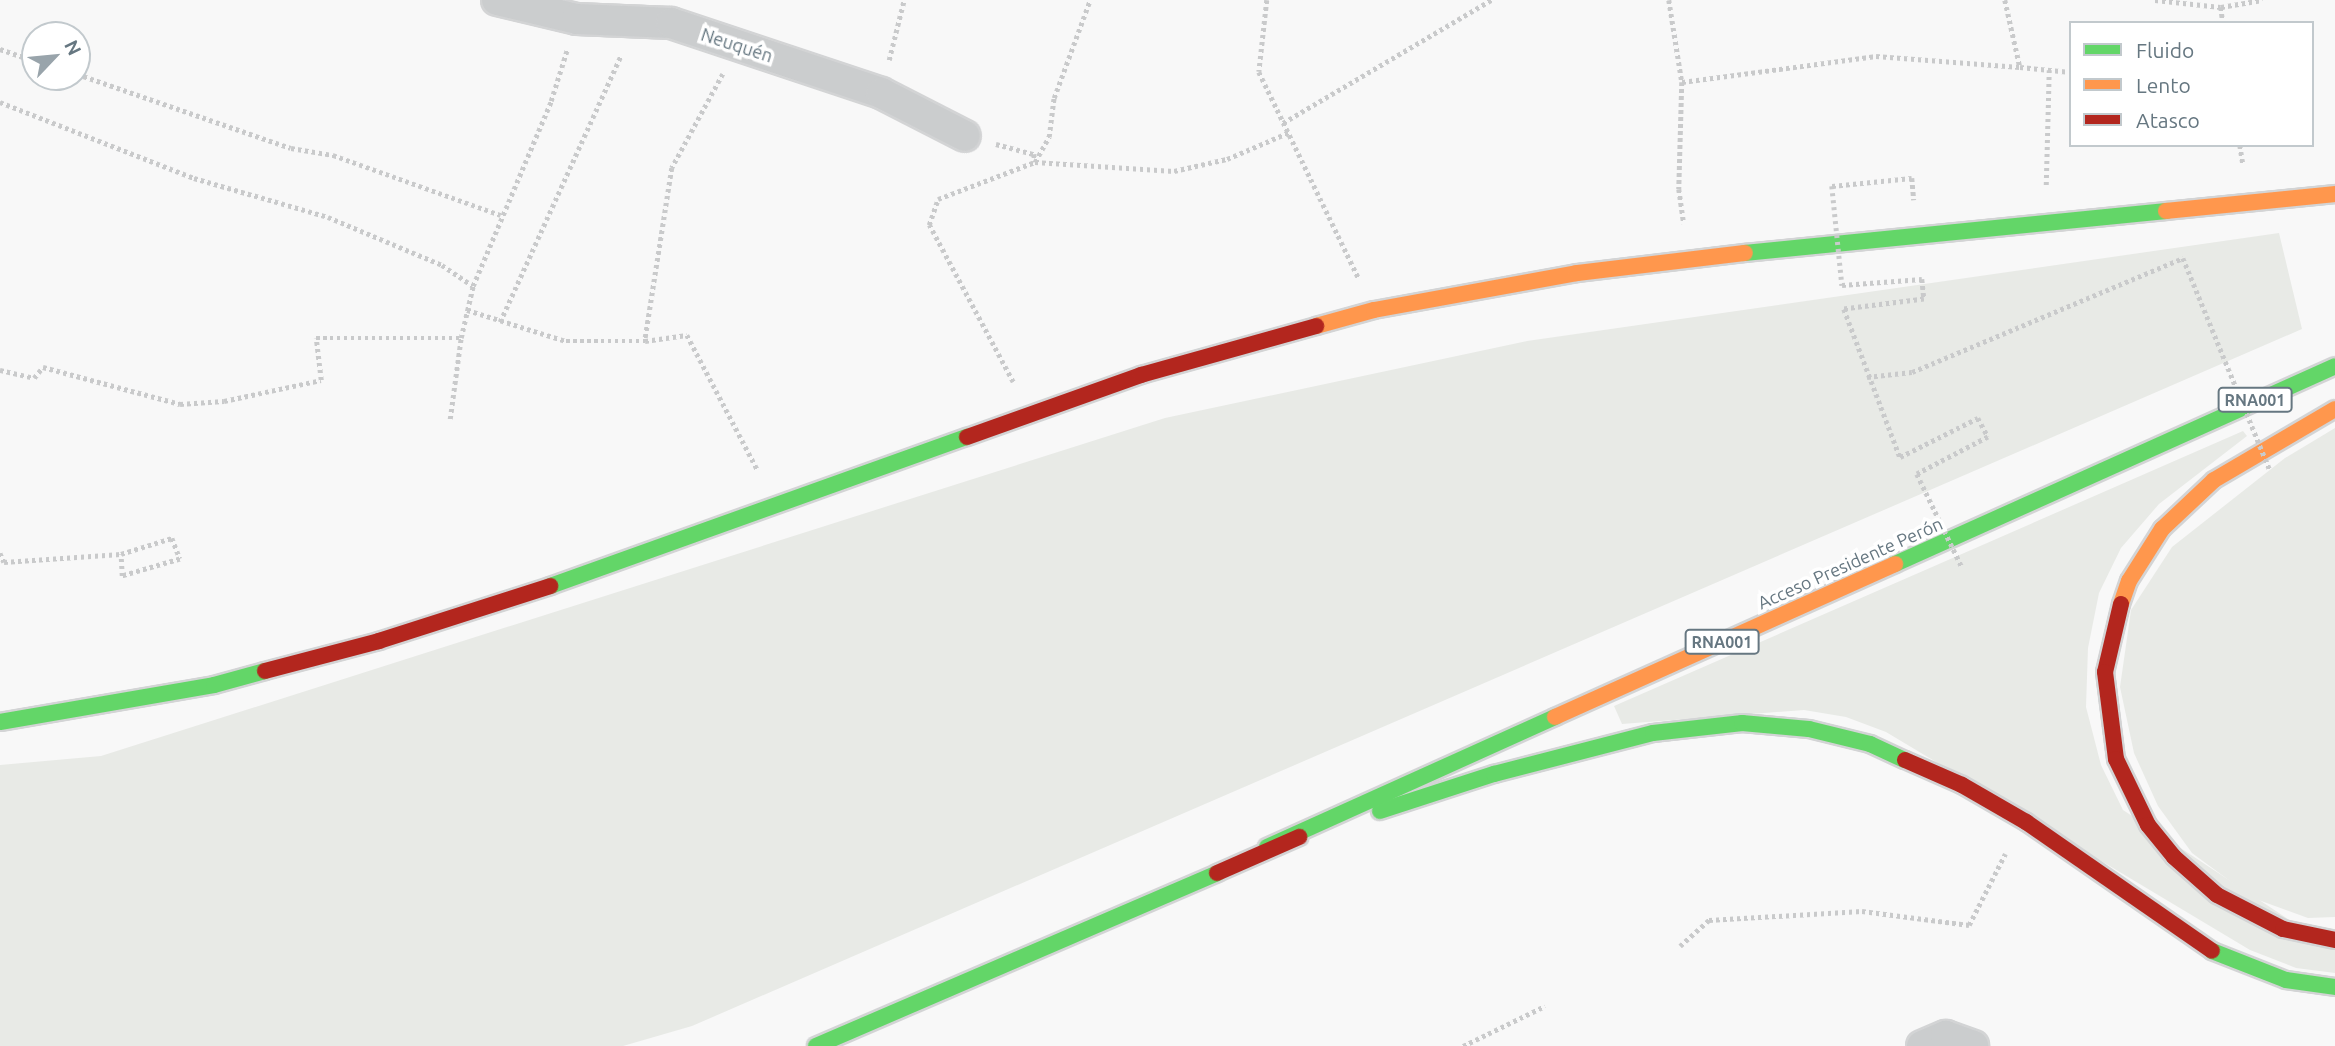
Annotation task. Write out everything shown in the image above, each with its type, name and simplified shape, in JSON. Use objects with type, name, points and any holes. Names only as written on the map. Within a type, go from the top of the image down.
[{"type":"main road","points":[[0,722],[214,685],[379,641],[502,603],[1030,413],[1233,347],[1374,310],[1577,273],[1688,259],[2335,194]]},
{"type":"main road","name":"Acceso Presidente Perón","points":[[1267,847],[2335,366]]},
{"type":"main road","points":[[2335,409],[2214,480],[2162,529],[2129,581],[2110,636],[2105,672],[2116,759],[2148,825],[2174,857],[2217,895],[2251,915],[2283,929],[2335,940]]},
{"type":"main road","points":[[816,1046],[1267,847],[1494,774],[1599,746],[1653,733],[1742,723],[1809,729],[1870,744],[1962,785],[2022,819],[2205,947],[2286,980],[2335,987]]},
{"type":"street","name":"Neuquén","points":[[497,0],[577,19],[638,19],[671,23],[881,93],[965,136]]},
{"type":"street","points":[[1922,1046],[1956,1036],[1973,1046]]},
{"type":"path","points":[[881,93],[904,0]]},
{"type":"path","points":[[1035,162],[1049,137],[1054,98],[1090,0]]},
{"type":"path","points":[[1267,0],[1259,72],[1374,310]]},
{"type":"path","points":[[1283,123],[1491,0]]},
{"type":"path","points":[[1669,0],[1682,82],[1679,189],[1688,259]]},
{"type":"path","points":[[2005,0],[2020,67]]},
{"type":"path","points":[[2155,0],[2221,7],[2262,0]]},
{"type":"path","points":[[2221,7],[2223,21]]},
{"type":"path","points":[[450,418],[461,338],[473,286],[551,101],[577,19]]},
{"type":"path","points":[[500,322],[638,19]]},
{"type":"path","points":[[645,341],[672,168],[738,46]]},
{"type":"path","points":[[0,49],[21,56]]},
{"type":"path","points":[[1682,82],[1876,56],[2069,72]]},
{"type":"path","points":[[2045,223],[2049,70]]},
{"type":"path","points":[[91,79],[291,148],[333,155],[501,215]]},
{"type":"path","points":[[0,102],[194,178],[328,218],[442,265],[473,286]]},
{"type":"path","points":[[1030,413],[929,225],[938,199],[1035,162],[1174,171],[1227,159],[1290,132]]},
{"type":"path","points":[[965,136],[1034,154],[1035,162]]},
{"type":"path","points":[[1912,178],[1832,186],[1842,285],[1922,279],[1924,299],[1844,309],[1867,377],[1900,457],[1978,418],[1988,437],[1917,474],[1962,568]]},
{"type":"path","points":[[1867,377],[1912,372],[2183,258],[2270,470]]},
{"type":"path","points":[[467,310],[566,341],[645,341],[687,335],[776,505]]},
{"type":"path","points":[[0,370],[34,378],[43,368],[180,404],[224,401],[321,380],[316,338],[461,338]]},
{"type":"path","points":[[0,553],[4,562],[121,554],[172,538],[180,558],[122,576],[121,554]]},
{"type":"path","points":[[1680,946],[1709,920],[1862,911],[1969,925],[2022,819]]},
{"type":"path","points":[[1463,1046],[1545,1006]]},
{"type":"shaded area","points":[[2279,233],[2302,329],[692,1026],[623,1046],[0,1046],[0,765],[101,756],[1165,418],[1527,341]]},
{"type":"shaded area","points":[[2335,428],[2335,917],[2308,918],[2253,898],[2192,853],[2158,806],[2134,753],[2120,687],[2131,610],[2172,547],[2285,458]]},
{"type":"shaded area","points":[[2243,431],[2247,436],[2159,504],[2121,548],[2099,593],[2088,648],[2086,707],[2101,765],[2123,810],[2335,950],[2335,973],[2296,968],[2250,950],[1886,732],[1846,717],[1804,710],[1622,724],[1614,706]]},
{"type":"traffic: fast","points":[[1745,253],[2166,211]]},
{"type":"traffic: fast","points":[[1895,564],[2335,366]]},
{"type":"traffic: fast","points":[[550,586],[967,437]]},
{"type":"traffic: fast","points":[[0,722],[214,685],[265,671]]},
{"type":"traffic: fast","points":[[1267,847],[1555,717]]},
{"type":"traffic: fast","points":[[1380,811],[1494,774],[1653,733],[1742,723],[1809,729],[1870,744],[1905,760]]},
{"type":"traffic: fast","points":[[816,1046],[1217,873]]},
{"type":"traffic: fast","points":[[2212,951],[2286,980],[2335,987]]},
{"type":"traffic: slow","points":[[2166,211],[2335,194]]},
{"type":"traffic: slow","points":[[1316,326],[1374,310],[1577,273],[1745,253]]},
{"type":"traffic: slow","points":[[2121,604],[2129,581],[2162,529],[2214,480],[2335,409]]},
{"type":"traffic: slow","points":[[1555,717],[1895,564]]},
{"type":"traffic: jam","points":[[967,437],[1141,375],[1316,326]]},
{"type":"traffic: jam","points":[[265,671],[379,641],[550,586]]},
{"type":"traffic: jam","points":[[2121,604],[2105,672],[2116,759],[2148,825],[2174,857],[2217,895],[2283,929],[2335,940]]},
{"type":"traffic: jam","points":[[1905,760],[1962,785],[2026,822],[2212,951]]},
{"type":"traffic: jam","points":[[1217,873],[1299,837]]}]
